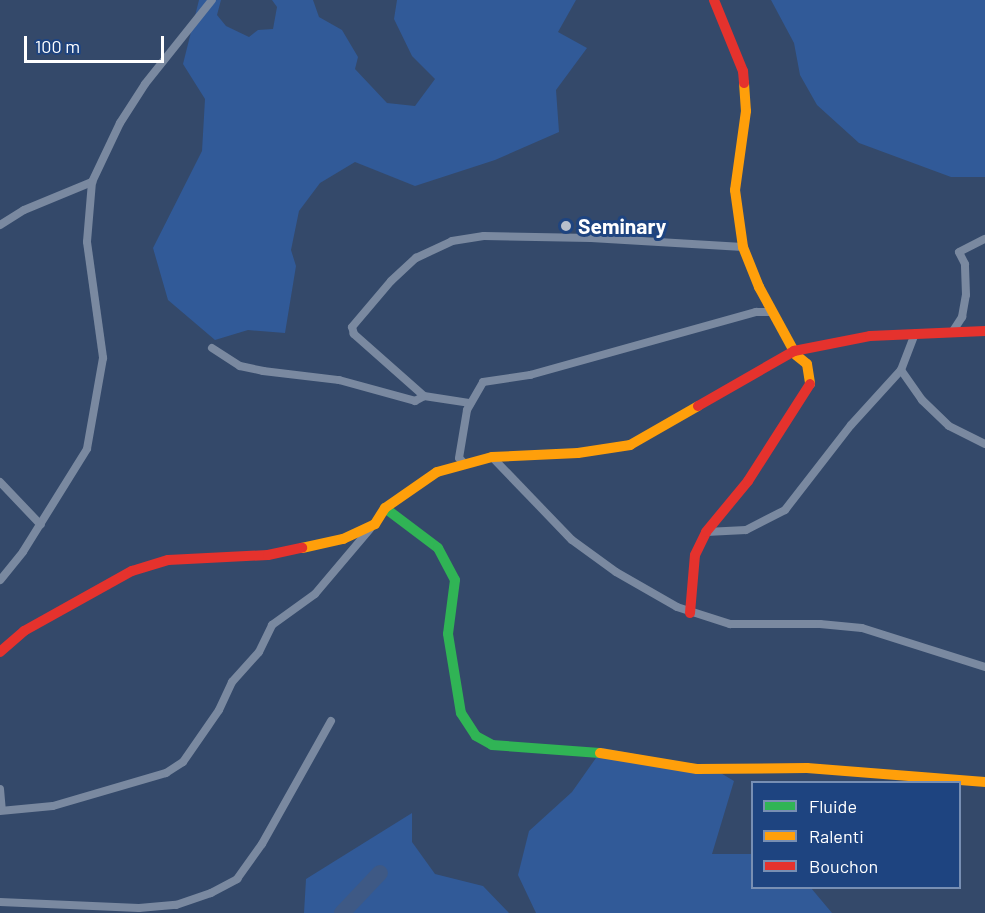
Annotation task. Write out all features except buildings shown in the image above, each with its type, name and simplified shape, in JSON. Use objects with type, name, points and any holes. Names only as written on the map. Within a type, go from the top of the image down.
[{"type":"street","points":[[0,580],[41,525],[46,510],[71,480],[87,449],[96,414],[103,358],[87,242],[92,182],[120,123],[145,84],[212,0]]},
{"type":"street","points":[[690,613],[695,555],[706,532],[748,481],[812,381],[807,364],[794,351],[743,247],[735,190],[746,111],[743,72],[714,0]]},
{"type":"street","points":[[0,225],[34,206],[92,182]]},
{"type":"street","points":[[471,403],[424,396],[354,334],[352,327],[391,281],[416,258],[452,241],[484,236],[743,247]]},
{"type":"street","points":[[953,331],[962,317],[966,295],[965,264],[959,252],[985,239]]},
{"type":"street","points":[[465,464],[459,458],[471,403],[483,382],[494,378],[530,375],[756,312],[773,312]]},
{"type":"street","points":[[0,789],[1,810],[53,806],[166,772],[183,762],[219,710],[232,682],[259,652],[272,626],[315,594],[375,524],[385,508],[437,472],[492,457],[578,453],[630,445],[794,351],[870,336],[985,331]]},
{"type":"street","points":[[706,532],[746,530],[785,510],[851,425],[901,370],[915,334]]},
{"type":"street","points":[[212,348],[240,366],[339,380],[414,401],[424,396]]},
{"type":"street","points":[[901,370],[922,400],[950,426],[985,444]]},
{"type":"street","points":[[492,457],[572,540],[616,572],[690,613],[730,624],[820,624],[862,628],[985,667]]},
{"type":"street","points":[[0,482],[41,525]]},
{"type":"street","points":[[385,508],[424,534],[438,548],[455,580],[456,595],[448,634],[461,713],[476,736],[492,745],[578,749],[697,769],[807,768],[985,782]]},
{"type":"street","points":[[0,652],[24,631],[132,571],[168,560],[233,559],[309,547],[343,539],[375,524]]},
{"type":"street","points":[[0,902],[139,908],[176,905],[237,879],[262,844],[331,721]]},
{"type":"shaded area","points":[[199,0],[221,0],[217,15],[226,26],[249,37],[258,30],[273,29],[277,7],[272,0],[313,0],[319,17],[342,30],[358,57],[355,69],[387,103],[415,106],[435,79],[412,56],[394,19],[397,0],[576,0],[558,32],[587,48],[556,90],[559,132],[495,160],[415,186],[355,162],[320,183],[299,211],[291,250],[296,266],[285,333],[248,330],[215,340],[168,300],[153,248],[202,151],[205,99],[183,64]]},
{"type":"shaded area","points":[[771,0],[985,0],[985,177],[951,177],[859,143],[817,105],[800,75],[794,43]]},
{"type":"shaded area","points":[[603,748],[714,769],[734,781],[712,854],[751,854],[751,889],[812,889],[832,913],[536,913],[518,875],[529,831],[572,792]]},
{"type":"shaded area","points":[[412,813],[412,842],[435,874],[483,886],[509,913],[304,913],[306,879]]},
{"type":"waterway","points":[[342,913],[380,873]]},
{"type":"traffic: fast","points":[[385,508],[438,548],[455,580],[448,634],[461,713],[476,736],[492,745],[600,753]]},
{"type":"traffic: slow","points":[[744,83],[746,111],[735,190],[743,247],[759,287],[796,355],[807,364],[810,384]]},
{"type":"traffic: slow","points":[[302,548],[343,539],[375,524],[385,508],[437,472],[492,457],[578,453],[630,445],[698,406]]},
{"type":"traffic: slow","points":[[600,753],[697,769],[807,768],[985,782]]},
{"type":"traffic: jam","points":[[714,0],[743,71],[744,83]]},
{"type":"traffic: jam","points":[[698,406],[794,351],[870,336],[985,331]]},
{"type":"traffic: jam","points":[[690,613],[695,555],[706,532],[748,481],[810,384]]},
{"type":"traffic: jam","points":[[0,652],[24,631],[132,571],[168,560],[268,555],[302,548]]},
{"type":"place","name":"Seminary","points":[[566,226]]}]
